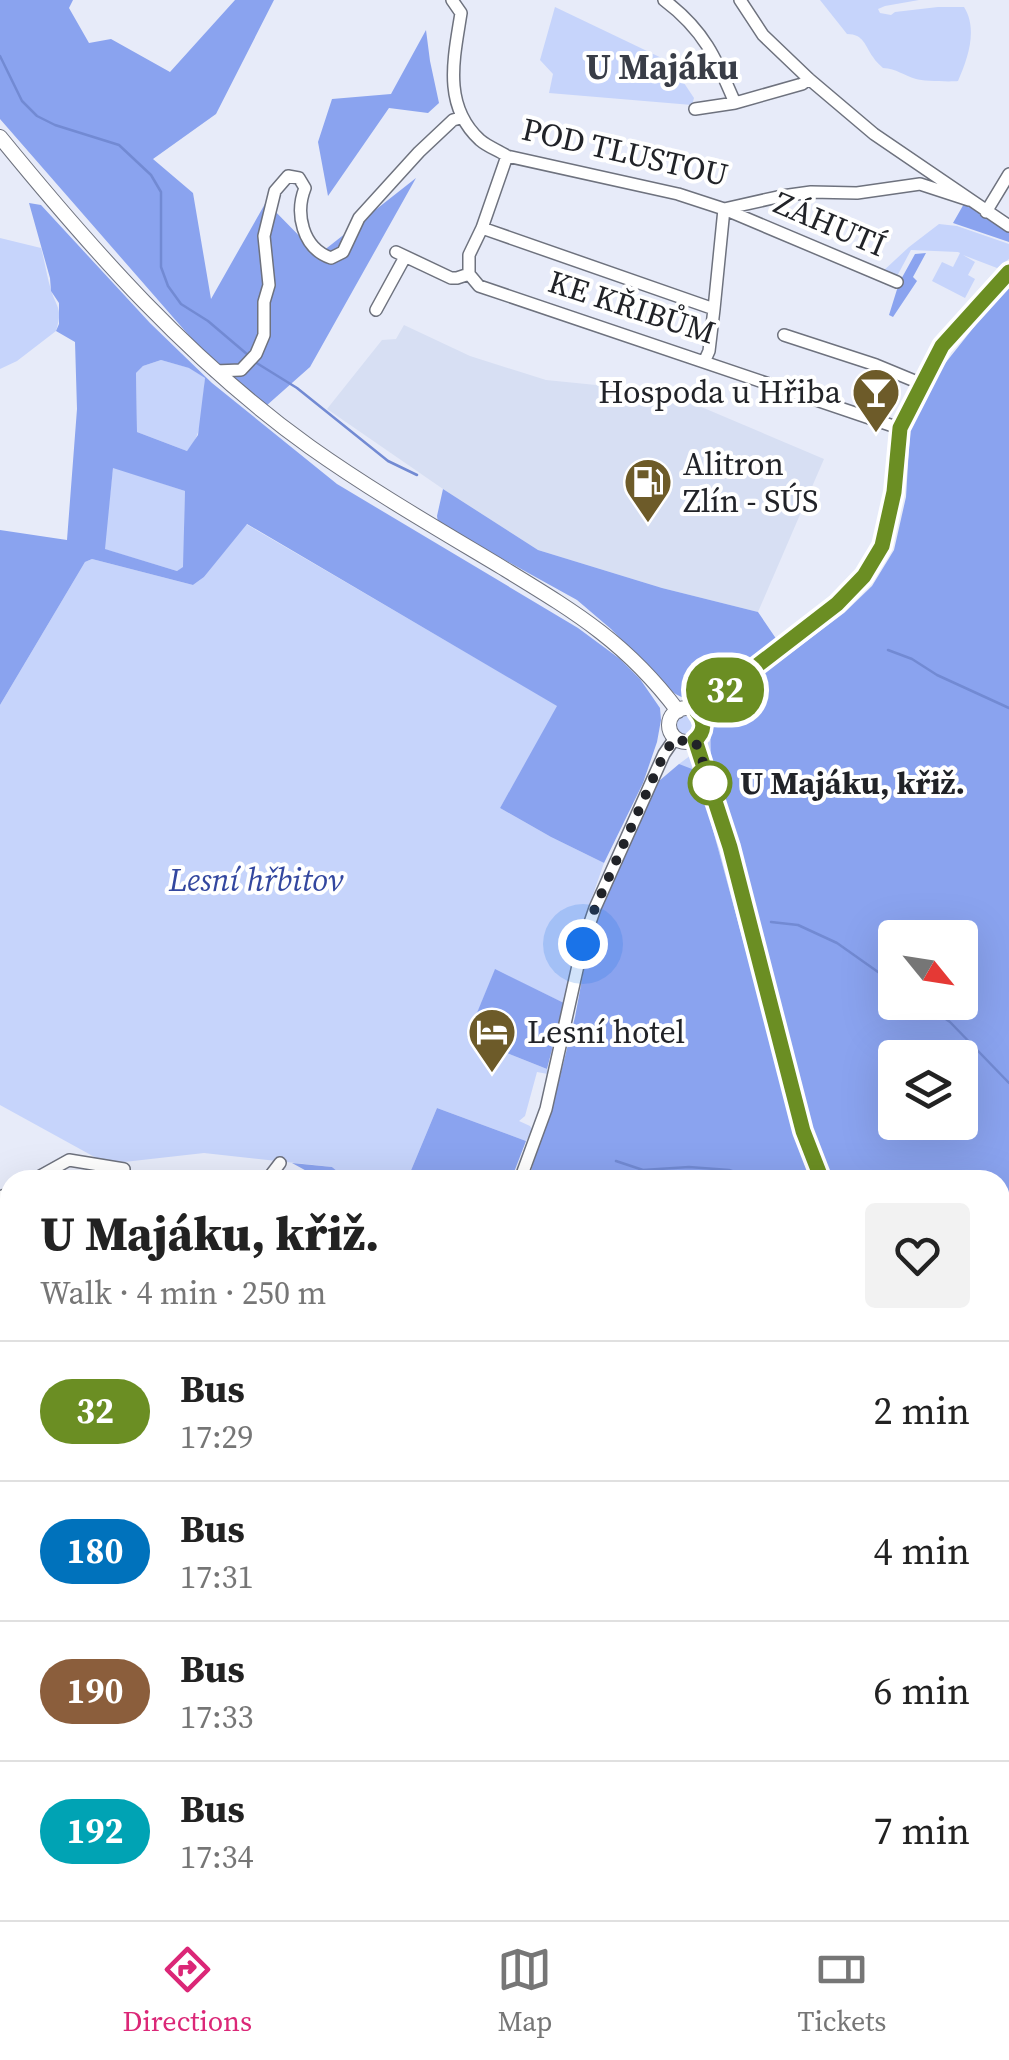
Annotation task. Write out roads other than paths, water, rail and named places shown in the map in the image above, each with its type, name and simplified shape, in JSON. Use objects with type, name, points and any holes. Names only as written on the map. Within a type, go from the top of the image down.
[{"type":"main road","points":[[0,137],[118,276],[215,371],[309,447],[355,478],[601,631],[638,663],[678,711]]},
{"type":"main road","points":[[686,709],[697,712],[702,719],[700,735],[686,742],[675,738],[670,725],[673,716],[686,709]]},
{"type":"main road","points":[[695,740],[730,847],[803,1131],[818,1170]]},
{"type":"street","points":[[215,371],[241,370],[256,354],[264,335],[264,302],[269,286],[264,236],[275,191],[288,176],[299,178],[304,188],[300,224],[323,255],[331,258],[343,252],[359,218],[419,152],[460,118],[452,75],[461,13],[452,0]]},
{"type":"street","points":[[664,0],[702,36],[735,103]]},
{"type":"street","points":[[740,0],[764,35],[874,134],[1009,226]]},
{"type":"street","points":[[694,109],[735,103],[810,79]]},
{"type":"street","name":"POD TLUSTOU","points":[[460,118],[482,142],[507,156],[678,194],[724,209],[796,194],[857,193],[920,184],[969,200]]},
{"type":"street","points":[[469,274],[469,255],[507,156]]},
{"type":"street","points":[[986,212],[1009,174]]},
{"type":"street","name":"ZÁHUTÍ","points":[[705,360],[724,209],[897,282]]},
{"type":"street","points":[[482,228],[714,308]]},
{"type":"street","name":"KE KŘIBŮM","points":[[376,310],[400,255],[451,278],[469,274],[479,286],[900,428]]},
{"type":"street","points":[[697,712],[837,604],[864,576],[882,546],[894,492],[900,428],[942,346],[1009,272]]},
{"type":"street","points":[[784,335],[922,384]]},
{"type":"street","points":[[524,1170],[546,1109],[583,944],[595,908],[664,754],[675,738]]},
{"type":"street","points":[[51,1170],[69,1160],[108,1170]]},
{"type":"street","points":[[275,1170],[280,1163]]},
{"type":"waterway","points":[[0,56],[22,101],[37,116],[119,145],[151,175],[161,192],[161,267],[168,286],[181,304],[248,355]]},
{"type":"waterway","points":[[255,362],[297,388],[388,461],[417,475]]},
{"type":"waterway","points":[[888,650],[1009,708]]},
{"type":"waterway","points":[[771,922],[798,925],[837,943],[878,972]]},
{"type":"waterway","points":[[947,1020],[1009,1083]]},
{"type":"waterway","points":[[616,1161],[643,1170]]},
{"type":"waterway","points":[[643,1170],[729,1170]]},
{"type":"place","name":"Hospoda u Hřiba","points":[[876,434]]},
{"type":"place","name":"Alitron Zlín - SÚS","points":[[648,524]]},
{"type":"place","name":"U Majáku, křiž.","points":[[710,783]]},
{"type":"place","name":"Lesní hotel","points":[[492,1074]]},
{"type":"district","name":"U Majáku","points":[[662,67]]},
{"type":"park label","name":"Lesní hřbitov","points":[[256,880]]}]
